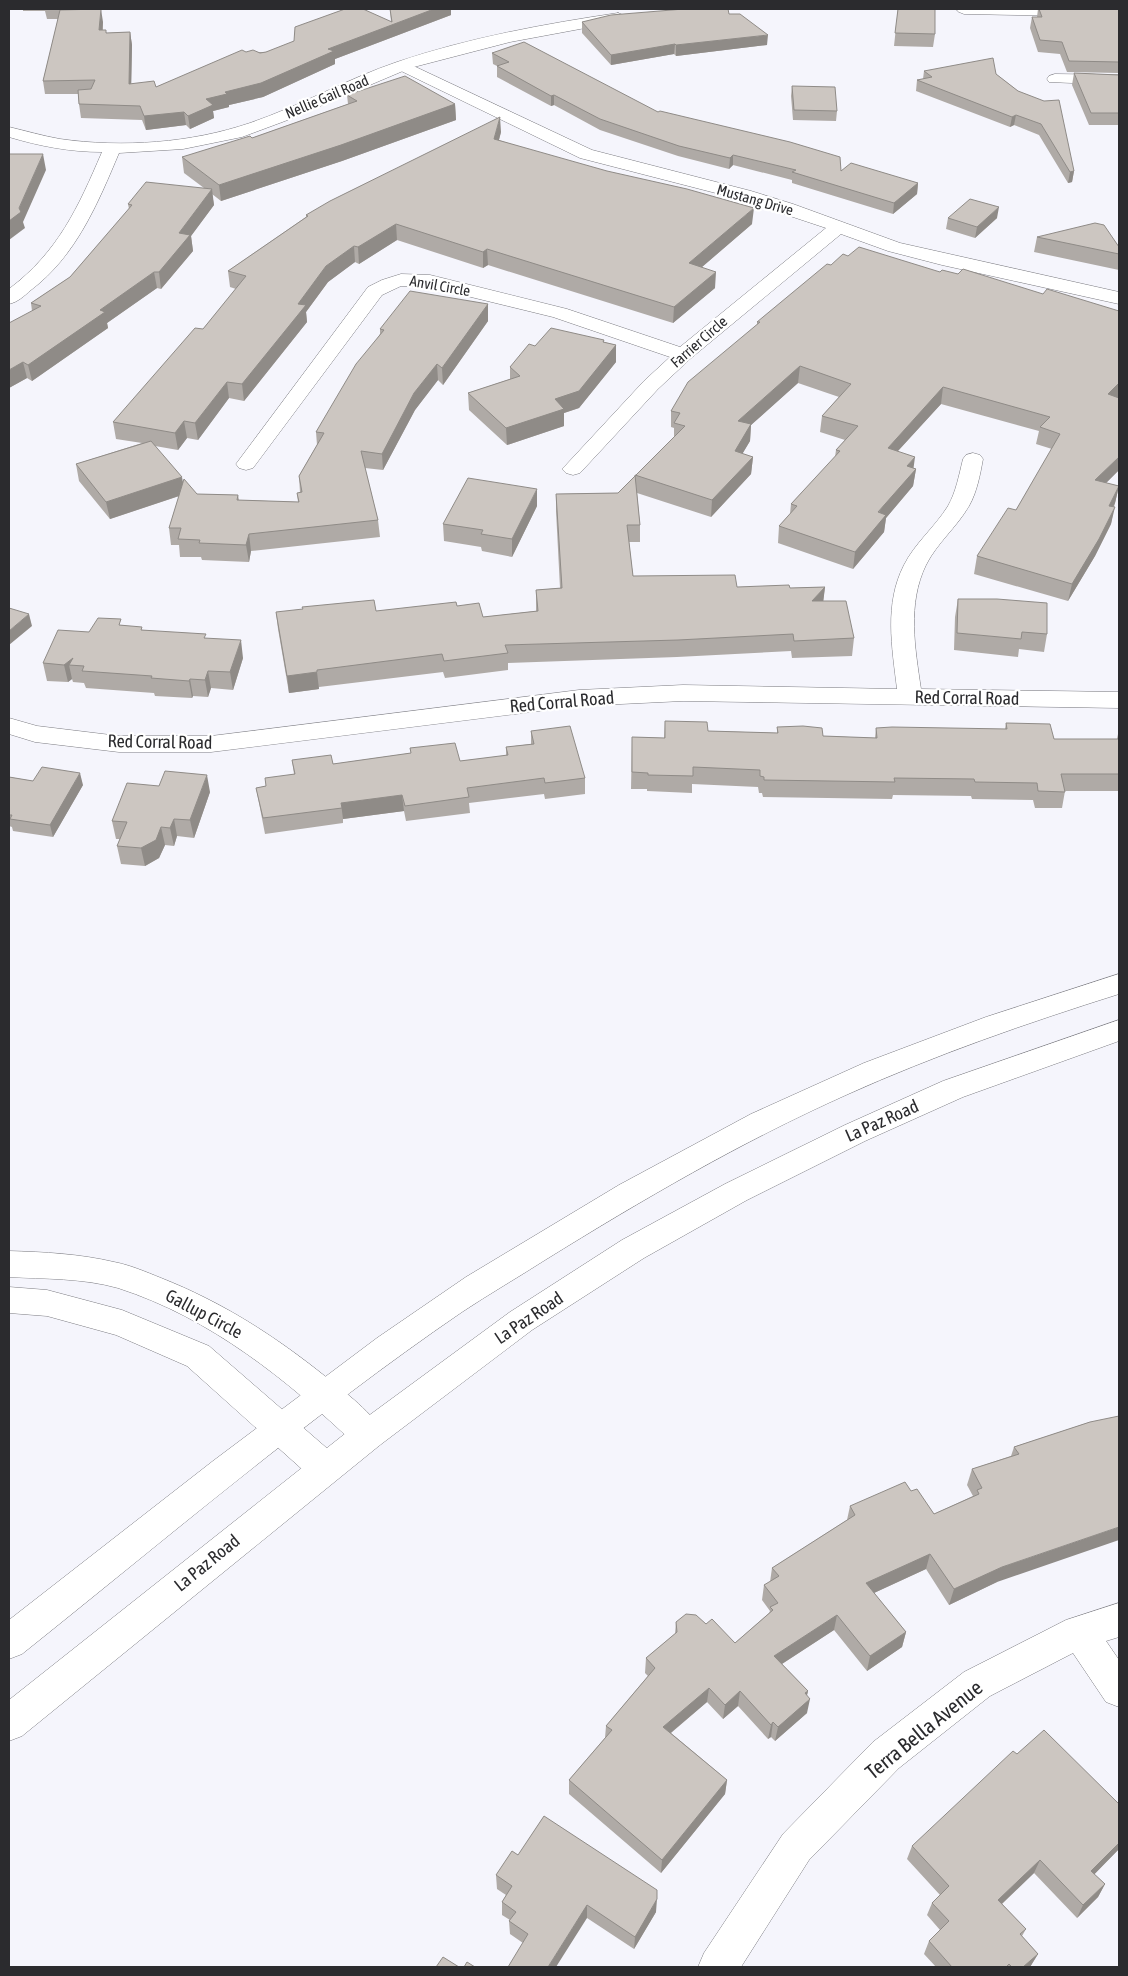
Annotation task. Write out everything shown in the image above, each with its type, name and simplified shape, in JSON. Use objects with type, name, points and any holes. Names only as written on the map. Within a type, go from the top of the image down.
[{"type":"street","points":[[964,9],[1119,12]]},
{"type":"street","name":"Nellie Gail Road","points":[[9,132],[23,137],[64,144],[112,148],[176,144],[236,134],[403,66],[504,38],[563,26],[632,16]]},
{"type":"street","name":"Mustang Drive","points":[[403,66],[586,154],[745,195],[787,208],[894,247],[1119,298]]},
{"type":"street","points":[[1055,79],[1119,80]]},
{"type":"street","points":[[9,298],[45,268],[67,244],[84,216],[112,148]]},
{"type":"street","name":"Farrier Circle","points":[[573,469],[651,385],[683,355],[838,227]]},
{"type":"street","name":"Anvil Circle","points":[[246,464],[375,291],[384,284],[396,280],[411,278],[430,281],[560,313],[683,355]]},
{"type":"street","points":[[910,698],[902,618],[905,590],[915,565],[958,507],[966,490],[973,459]]},
{"type":"street","name":"Red Corral Road","points":[[9,726],[35,734],[119,744],[211,744],[578,698],[683,694],[1119,700]]},
{"type":"street","points":[[9,1642],[280,1428],[447,1306],[583,1220],[686,1161],[798,1105],[916,1054],[1018,1015],[1119,984]]},
{"type":"street","name":"La Paz Road","points":[[9,1723],[368,1435],[521,1321],[633,1249],[736,1192],[855,1132],[953,1089],[1119,1030]]},
{"type":"street","name":"Gallup Circle","points":[[9,1264],[36,1265],[111,1274],[172,1295],[226,1322],[280,1358],[325,1395],[368,1435]]},
{"type":"street","points":[[9,1300],[47,1303],[122,1323],[198,1356],[325,1468]]},
{"type":"street","name":"Terra Bella Avenue","points":[[718,1967],[796,1847],[886,1755],[977,1684],[1079,1632],[1119,1620]]},
{"type":"street","points":[[1079,1632],[1119,1690]]},
{"type":"building","points":[[101,9],[99,30],[106,30],[106,33],[130,32],[129,84],[154,81],[156,87],[242,50],[246,52],[253,50],[260,53],[266,52],[294,41],[295,27],[345,9],[363,9],[392,22],[390,9],[434,9],[328,49],[334,51],[261,83],[206,99],[213,105],[188,116],[184,112],[144,116],[140,106],[79,104],[78,90],[91,89],[95,80],[43,81],[60,10]]},
{"type":"building","points":[[684,9],[728,9],[729,14],[740,14],[768,35],[675,44],[611,55],[582,22],[611,15]]},
{"type":"building","points":[[898,9],[935,9],[935,34],[895,33]]},
{"type":"building","points":[[1039,9],[1119,9],[1119,62],[1069,61],[1062,42],[1040,40],[1032,17],[1042,17]]},
{"type":"building","points":[[524,42],[658,112],[790,142],[840,157],[841,171],[851,163],[918,183],[894,203],[792,172],[796,170],[733,155],[730,158],[679,146],[600,119],[554,95],[551,96],[497,66],[509,62],[492,53]]},
{"type":"building","points":[[993,58],[996,74],[1018,91],[1044,101],[1059,100],[1074,171],[1070,172],[1041,124],[1016,115],[1012,117],[917,80],[932,77],[924,71]]},
{"type":"building","points":[[1074,73],[1119,75],[1119,113],[1091,113]]},
{"type":"building","points":[[405,76],[455,104],[341,145],[219,185],[182,157],[250,136],[252,138],[357,101],[347,95]]},
{"type":"building","points":[[792,86],[835,87],[837,111],[794,110]]},
{"type":"building","points":[[500,117],[494,139],[607,171],[687,189],[754,208],[689,263],[716,272],[674,307],[487,249],[483,252],[396,224],[358,247],[354,246],[326,266],[298,304],[306,305],[242,384],[227,382],[195,423],[184,421],[175,433],[113,422],[195,328],[203,329],[246,276],[228,271],[308,216],[306,215],[330,201]]},
{"type":"building","points":[[9,154],[43,154],[19,208],[21,212],[9,221]]},
{"type":"building","points":[[146,182],[212,189],[179,233],[190,235],[159,272],[154,272],[100,310],[105,312],[28,365],[23,362],[9,370],[9,323],[41,306],[31,303],[70,277],[132,205],[128,204]]},
{"type":"building","points":[[970,199],[999,207],[977,227],[948,218]]},
{"type":"building","points":[[1095,223],[1104,225],[1119,247],[1119,254],[1037,237]]},
{"type":"building","points":[[859,247],[940,272],[942,270],[958,274],[963,269],[1043,294],[1047,289],[1119,311],[1119,383],[1108,394],[1119,398],[1119,457],[1095,480],[1119,486],[1109,506],[1115,507],[1099,539],[1072,584],[977,556],[1008,508],[1016,510],[1060,434],[1040,427],[1050,417],[943,387],[888,448],[915,457],[907,466],[916,469],[878,512],[886,515],[855,552],[779,526],[797,506],[791,504],[840,451],[836,450],[858,426],[822,416],[851,384],[800,366],[738,421],[751,424],[735,451],[753,457],[712,500],[636,475],[685,426],[674,423],[680,413],[671,411],[688,382],[827,264],[831,265],[843,254],[848,256]]},
{"type":"building","points":[[410,291],[488,304],[442,368],[437,364],[414,393],[382,454],[361,451],[378,520],[249,534],[246,545],[199,543],[200,540],[178,539],[181,528],[169,528],[184,479],[197,494],[238,495],[237,500],[299,502],[297,493],[302,492],[299,476],[324,433],[316,432],[356,364],[384,330],[380,329]]},
{"type":"building","points":[[551,328],[604,340],[603,342],[616,345],[579,391],[555,399],[564,409],[506,428],[468,393],[520,376],[510,367],[529,344],[535,346]]},
{"type":"building","points":[[151,441],[182,477],[106,502],[76,464]]},
{"type":"building","points":[[635,476],[640,525],[627,525],[633,576],[735,575],[737,587],[789,585],[790,588],[825,587],[812,601],[846,601],[854,638],[794,641],[793,634],[678,640],[505,645],[508,653],[444,661],[442,654],[317,670],[317,672],[287,676],[276,612],[303,609],[302,607],[374,600],[376,611],[456,602],[457,606],[479,603],[483,617],[538,611],[536,590],[562,588],[556,494],[618,493]]},
{"type":"building","points":[[468,478],[537,489],[512,539],[481,534],[483,530],[443,524]]},
{"type":"building","points":[[958,599],[997,599],[1047,603],[1047,634],[1022,632],[1021,639],[957,633]]},
{"type":"building","points":[[9,608],[29,614],[9,631]]},
{"type":"building","points":[[98,618],[121,619],[119,625],[142,627],[141,630],[206,634],[204,638],[241,640],[230,672],[208,671],[205,680],[190,679],[189,681],[151,678],[152,676],[82,671],[84,666],[69,665],[73,658],[64,665],[43,663],[58,630],[89,632]]},
{"type":"building","points":[[665,721],[707,722],[708,731],[778,733],[777,727],[803,726],[822,728],[823,736],[877,738],[876,728],[1007,729],[1006,723],[1050,724],[1054,739],[1119,739],[1119,774],[1061,774],[1065,792],[1038,791],[1037,783],[975,782],[974,779],[894,778],[895,782],[764,780],[764,777],[760,776],[760,770],[693,767],[693,776],[648,775],[648,773],[632,772],[632,737],[665,738]]},
{"type":"building","points":[[570,726],[585,778],[545,783],[544,778],[467,788],[469,797],[405,806],[402,795],[341,803],[342,808],[263,818],[256,788],[266,786],[265,778],[295,774],[292,760],[331,755],[333,764],[411,753],[410,748],[455,743],[460,761],[508,755],[506,747],[534,744],[531,731]]},
{"type":"building","points":[[42,767],[80,773],[50,825],[10,819],[12,815],[9,815],[9,777],[33,781]]},
{"type":"building","points":[[165,771],[207,775],[190,820],[174,819],[170,828],[161,827],[156,840],[141,848],[117,846],[127,822],[112,821],[127,783],[159,786]]},
{"type":"building","points":[[1119,1416],[1119,1527],[1002,1567],[954,1589],[930,1554],[866,1583],[906,1632],[870,1656],[837,1615],[774,1656],[808,1691],[805,1693],[810,1699],[778,1727],[773,1722],[771,1725],[740,1691],[725,1705],[709,1688],[663,1727],[727,1780],[662,1860],[569,1780],[612,1730],[606,1726],[655,1668],[646,1658],[677,1632],[676,1622],[686,1614],[696,1615],[706,1624],[712,1619],[735,1643],[773,1610],[770,1607],[778,1603],[764,1585],[779,1576],[772,1568],[855,1515],[850,1506],[905,1482],[911,1491],[917,1489],[934,1514],[979,1494],[977,1490],[982,1488],[972,1469],[1019,1454],[1014,1447],[1090,1422]]},
{"type":"building","points":[[1044,1730],[1119,1804],[1119,1843],[1091,1871],[1105,1884],[1083,1905],[1040,1860],[998,1900],[1026,1929],[1020,1934],[1038,1954],[1023,1967],[1012,1967],[1009,1964],[1006,1967],[952,1967],[929,1941],[949,1921],[932,1903],[949,1886],[912,1846],[1013,1751],[1017,1754]]},
{"type":"building","points":[[544,1816],[657,1890],[657,1899],[635,1937],[587,1905],[548,1967],[508,1967],[528,1934],[509,1921],[516,1912],[502,1902],[512,1886],[496,1875],[512,1851],[518,1855]]},
{"type":"building","points":[[443,1957],[459,1967],[436,1967]]},
{"type":"building","points":[[467,1962],[475,1967],[464,1967]]}]
